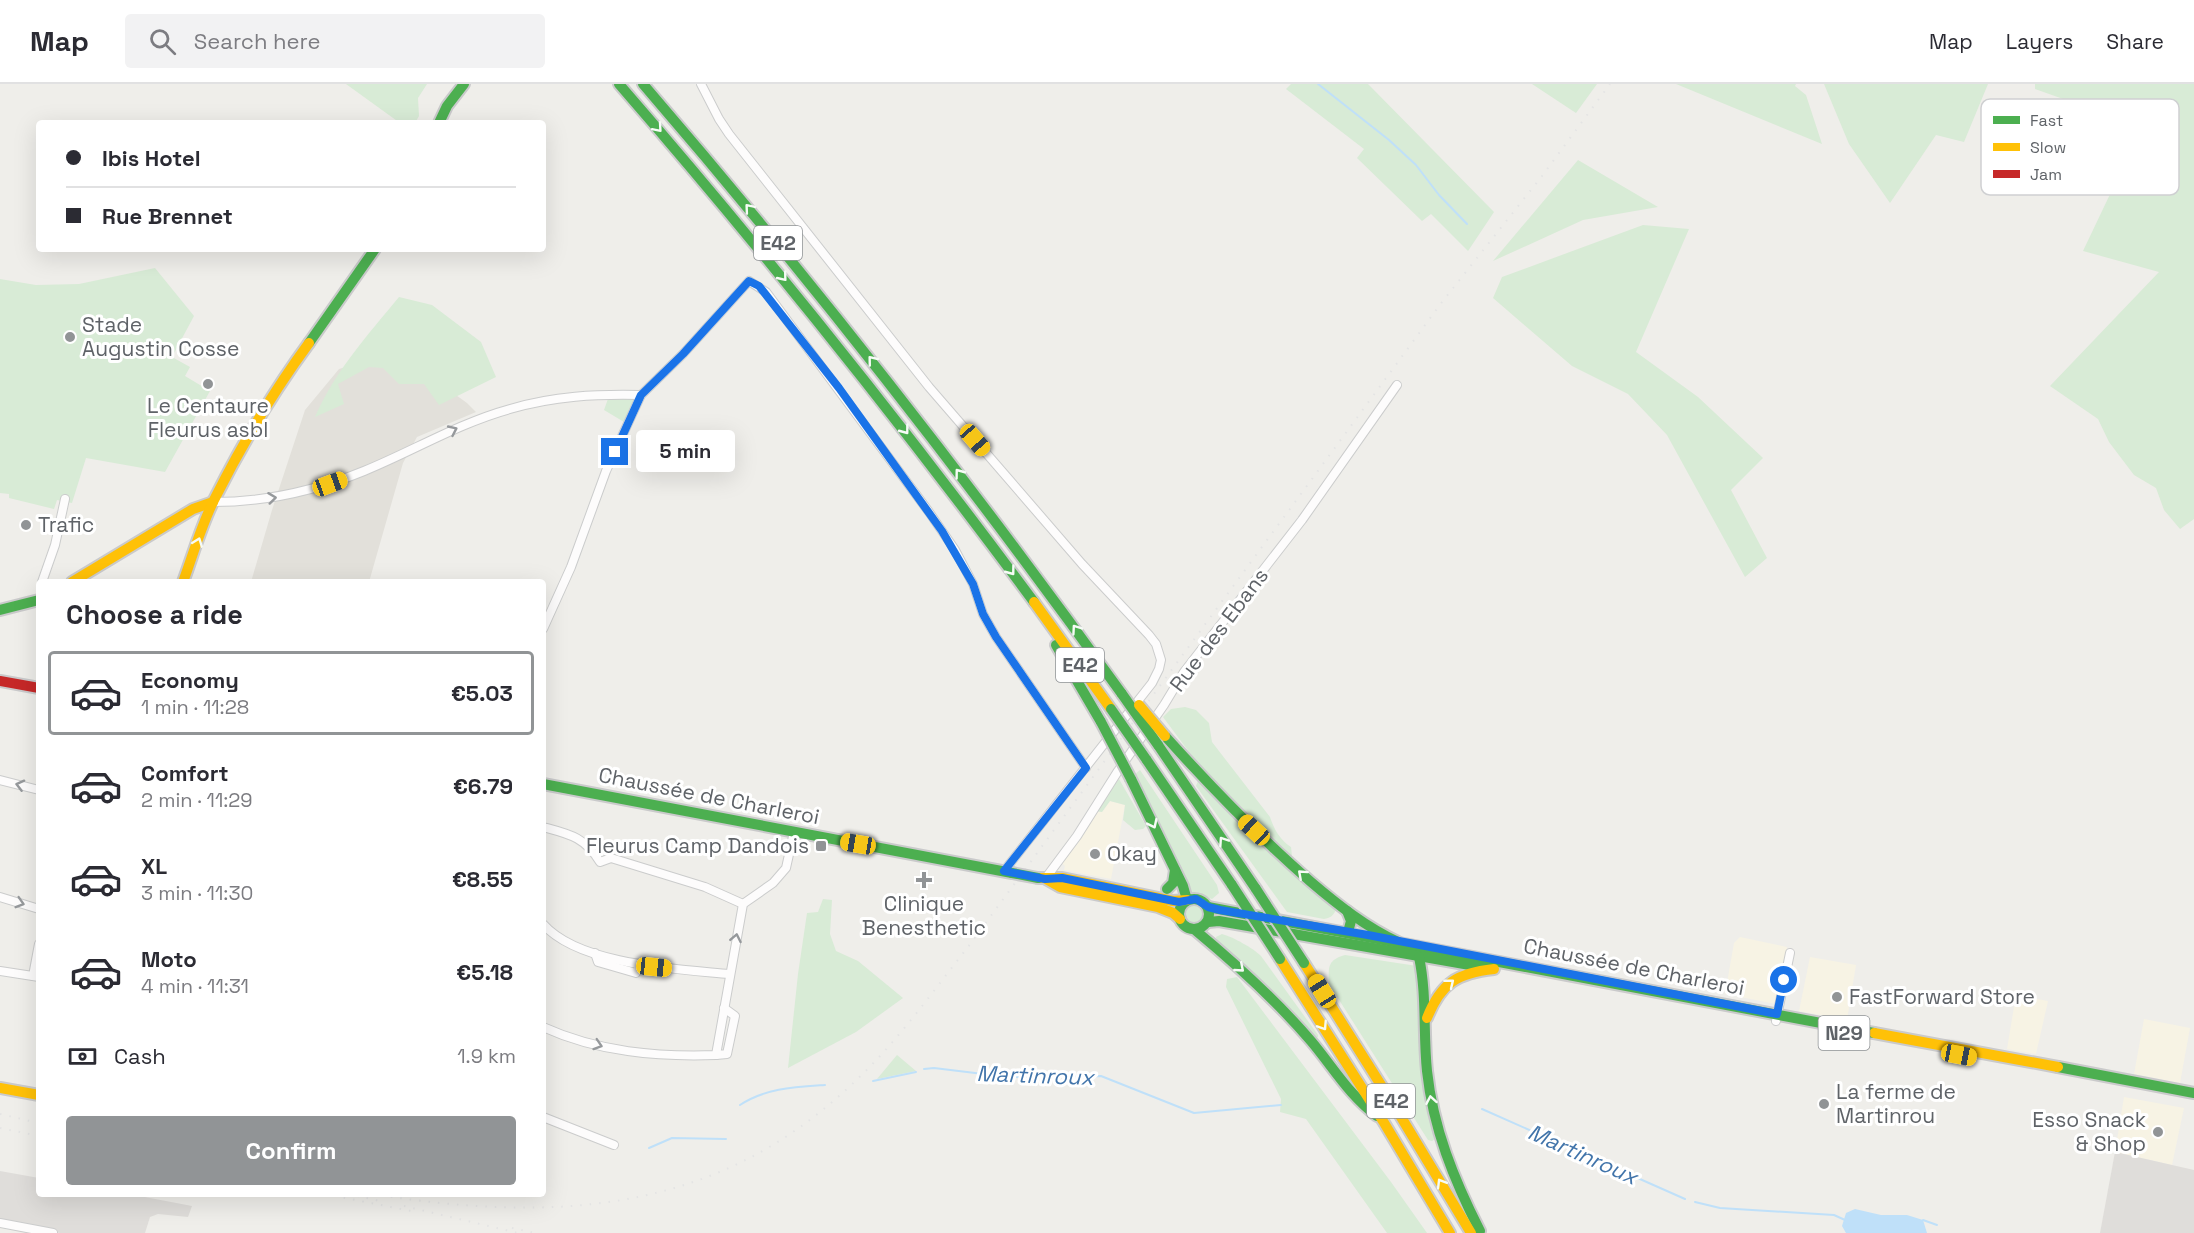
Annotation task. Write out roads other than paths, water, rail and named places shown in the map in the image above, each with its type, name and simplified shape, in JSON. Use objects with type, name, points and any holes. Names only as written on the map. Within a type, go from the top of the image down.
[{"type":"main road","points":[[440,120],[447,106],[464,84]]},
{"type":"main road","name":"E42","points":[[619,84],[717,197],[809,309],[895,417],[1048,620],[1232,885],[1383,1120],[1450,1233]]},
{"type":"main road","name":"E42","points":[[643,84],[752,212],[908,405],[1122,694],[1141,706],[1398,1112],[1471,1233]]},
{"type":"main road","points":[[184,579],[213,502],[252,431],[291,368],[373,252]]},
{"type":"main road","points":[[77,579],[193,509],[213,502]]},
{"type":"main road","points":[[0,610],[36,601]]},
{"type":"main road","points":[[1048,620],[1057,647],[1131,778],[1175,870],[1187,900],[1180,909],[1180,919]]},
{"type":"main road","points":[[0,681],[36,687]]},
{"type":"main road","points":[[1162,740],[1241,817],[1347,911],[1373,930],[1414,949],[1419,957],[1424,986],[1427,1071],[1431,1103],[1451,1171],[1480,1233]]},
{"type":"main road","name":"Chaussée de Charleroi","points":[[546,787],[1041,879]]},
{"type":"main road","points":[[1115,889],[1124,888],[1159,894],[1173,883],[1175,870]]},
{"type":"main road","name":"N29","points":[[1041,879],[1060,887],[1115,889],[1173,901],[1196,899],[1208,907]]},
{"type":"main road","name":"N29","points":[[1088,888],[1173,913],[1186,927],[1195,930]]},
{"type":"main road","points":[[1208,907],[1210,914],[1208,922],[1195,930],[1274,1000],[1364,1107],[1383,1120]]},
{"type":"main road","name":"Chaussée de Charleroi","points":[[1208,907],[1403,942],[2194,1100]]},
{"type":"main road","points":[[1334,941],[1342,938],[1348,932],[1351,921],[1347,911]]},
{"type":"main road","name":"Chaussée de Charleroi","points":[[1208,922],[1219,921],[1777,1017],[2194,1093]]},
{"type":"main road","points":[[1425,1022],[1435,999],[1453,979],[1467,973],[1494,969]]},
{"type":"main road","points":[[0,1088],[36,1094]]},
{"type":"street","points":[[701,84],[729,134],[929,387],[1082,564],[1156,644],[1161,660],[1156,678],[1008,872]]},
{"type":"street","points":[[546,621],[571,567],[606,471],[641,395],[683,354],[749,281],[759,286],[839,388],[942,531],[973,584],[983,614],[996,637],[1086,768]]},
{"type":"street","name":"Rue des Ebans","points":[[1041,879],[1077,836],[1184,672],[1302,520],[1397,385]]},
{"type":"street","points":[[213,502],[239,502],[280,497],[316,489],[364,471],[472,422],[509,409],[552,398],[596,394],[641,395]]},
{"type":"street","points":[[43,579],[55,545],[65,499]]},
{"type":"street","points":[[0,780],[36,789]]},
{"type":"street","points":[[546,828],[575,835],[600,862],[611,858],[705,887],[743,903]]},
{"type":"street","points":[[716,1054],[743,903],[773,883],[786,868],[794,832]]},
{"type":"street","points":[[0,897],[36,908]]},
{"type":"street","points":[[546,927],[554,935],[595,953],[598,963],[636,973],[640,966],[729,974]]},
{"type":"street","points":[[1777,1017],[1790,953]]},
{"type":"street","points":[[0,971],[36,976]]},
{"type":"street","points":[[546,1028],[615,1051],[685,1056],[727,1054],[735,1016],[724,1008]]},
{"type":"street","points":[[546,1118],[614,1145]]},
{"type":"street","points":[[0,1223],[53,1233]]},
{"type":"water","points":[[1855,1209],[1881,1215],[1907,1215],[1923,1220],[1927,1233],[1846,1233],[1842,1226],[1846,1213]]},
{"type":"waterway","points":[[1318,84],[1389,140],[1416,165],[1439,195],[1467,224]]},
{"type":"waterway","name":"Martinroux","points":[[924,1069],[934,1068],[1008,1077],[1101,1076],[1194,1113],[1281,1105]]},
{"type":"waterway","name":"Martinroux","points":[[873,1081],[916,1072]]},
{"type":"waterway","name":"Martinroux","points":[[740,1105],[770,1092],[825,1085]]},
{"type":"waterway","name":"Martinroux","points":[[1482,1109],[1685,1199]]},
{"type":"waterway","name":"Martinroux","points":[[649,1148],[672,1138],[726,1139]]},
{"type":"waterway","name":"Martinroux","points":[[1695,1202],[1720,1208],[1834,1215],[1845,1220]]},
{"type":"waterway","name":"Martinroux","points":[[1923,1220],[1937,1225]]},
{"type":"railway","points":[[394,1197],[438,1203],[502,1207],[565,1206],[626,1199],[685,1185],[742,1162],[797,1129],[850,1086],[897,1037],[968,947],[1442,302],[1542,176],[1610,84]]},
{"type":"railway","points":[[0,1114],[36,1122]]},
{"type":"railway","points":[[0,1128],[36,1135]]},
{"type":"railway","points":[[340,1197],[411,1211]]},
{"type":"railway","points":[[362,1197],[380,1201]]},
{"type":"railway","points":[[404,1206],[518,1233]]},
{"type":"railway","points":[[512,1228],[535,1233]]},
{"type":"place","name":"Stade Augustin Cosse","points":[[70,337]]},
{"type":"place","name":"Le Centaure Fleurus asbl","points":[[208,384]]},
{"type":"place","name":"Trafic","points":[[26,525]]},
{"type":"place","name":"Fleurus Camp Dandois","points":[[821,846]]},
{"type":"place","name":"Okay","points":[[1095,854]]},
{"type":"place","name":"Clinique Benesthetic","points":[[924,880]]},
{"type":"place","name":"FastForward Store","points":[[1837,997]]},
{"type":"place","name":"La ferme de Martinrou","points":[[1824,1104]]},
{"type":"place","name":"Esso Snack & Shop","points":[[2158,1132]]}]
